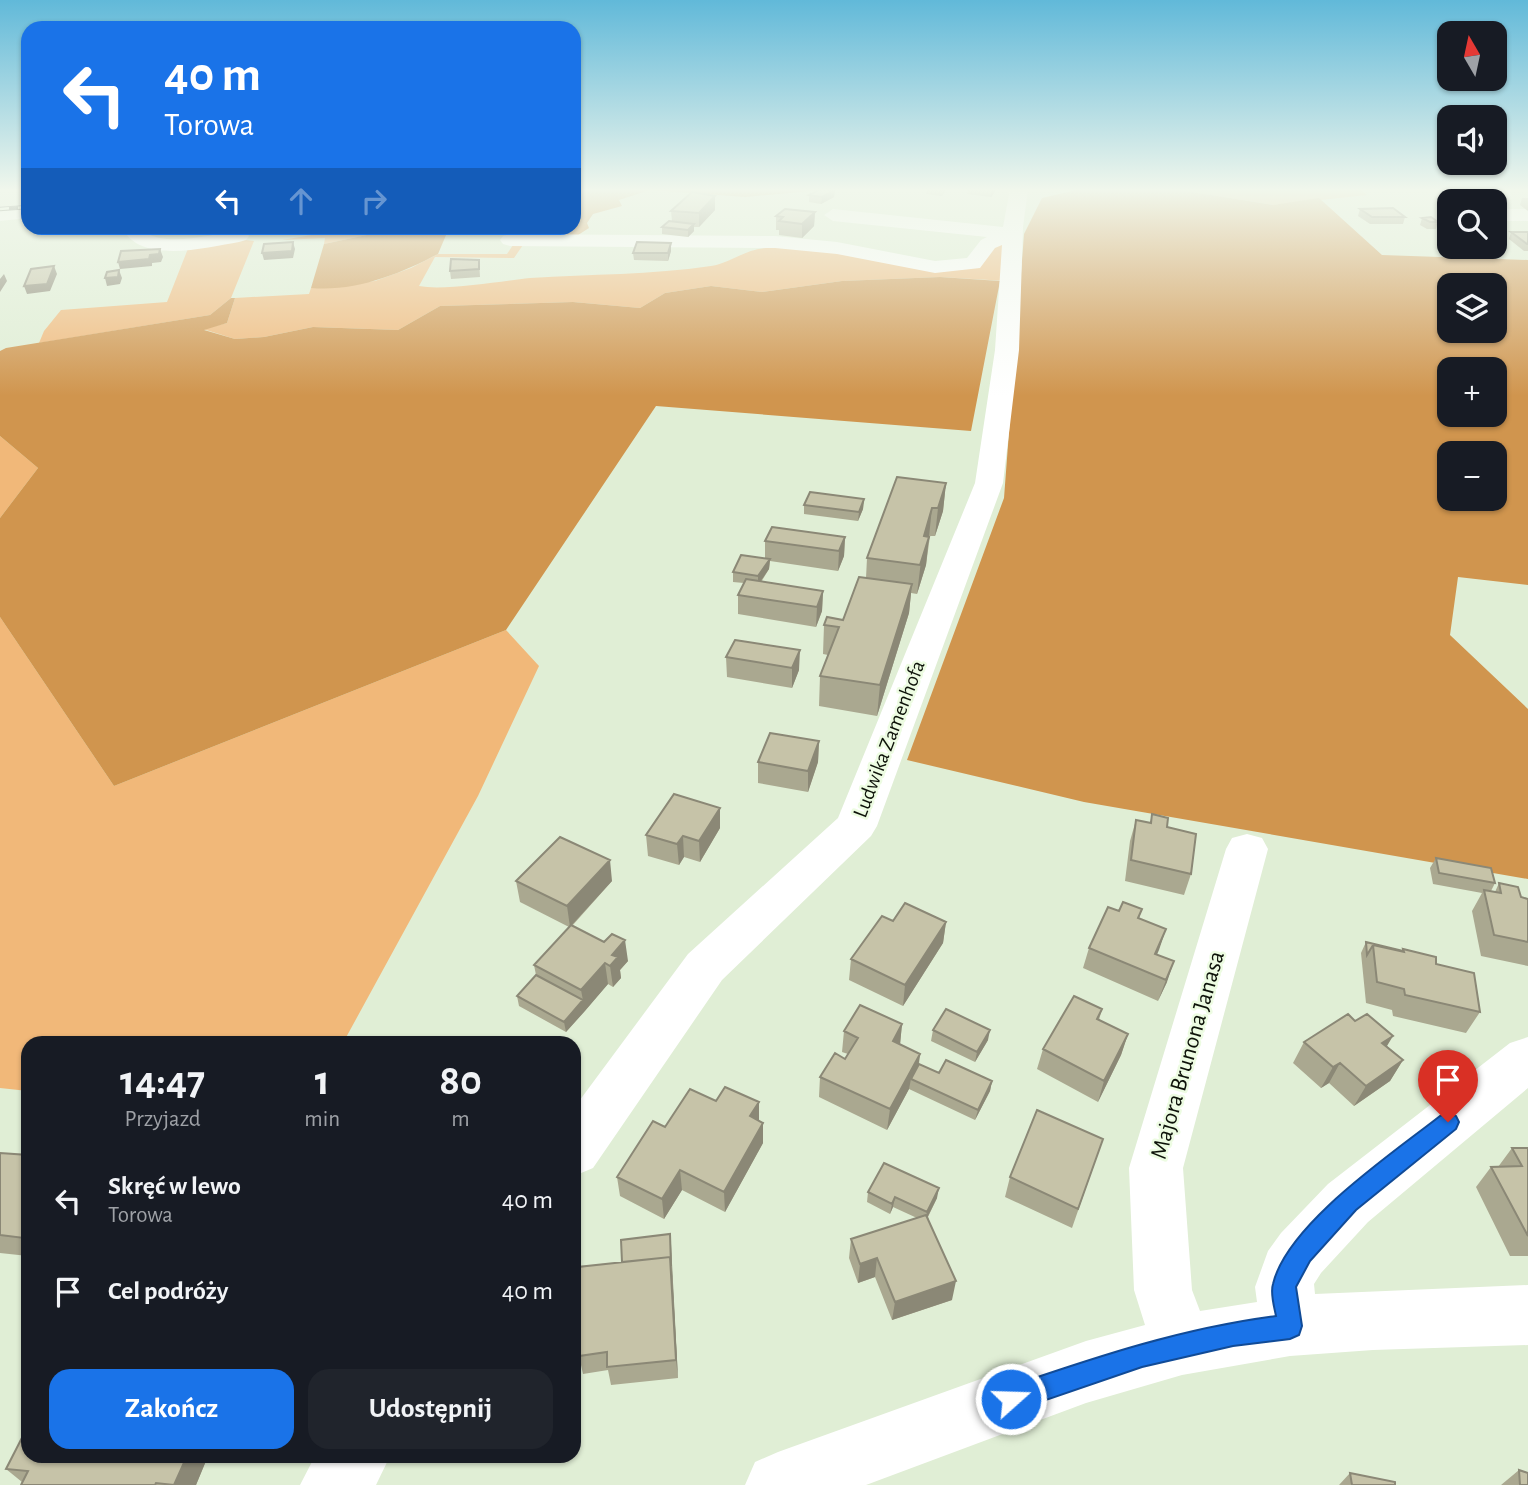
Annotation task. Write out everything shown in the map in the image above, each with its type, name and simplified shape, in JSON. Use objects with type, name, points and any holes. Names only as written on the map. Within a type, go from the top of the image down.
[{"type":"street","points":[[890,258],[935,267],[973,264],[977,258]]},
{"type":"street","name":"Ludwika Zamenhofa","points":[[581,1141],[705,967],[856,825],[989,483],[1007,351],[1012,258]]},
{"type":"street","name":"Majora Brunona Janasa","points":[[1182,1345],[1163,1290],[1156,1168],[1247,849]]},
{"type":"street","points":[[1290,1326],[1284,1287],[1289,1271],[1301,1253],[1348,1203],[1528,1058]]},
{"type":"street","points":[[778,1485],[1086,1371],[1182,1345],[1290,1326],[1373,1320],[1528,1315]]},
{"type":"street","points":[[333,1485],[352,1463]]},
{"type":"shaded area","points":[[184,258],[247,258],[231,298],[210,315],[39,343],[44,331],[61,310],[167,302]]},
{"type":"shaded area","points":[[320,258],[429,258],[377,280],[328,289],[311,288]]},
{"type":"shaded area","points":[[434,258],[419,286],[430,287],[688,269],[718,264],[732,258],[900,258],[967,269],[980,258],[1007,258],[1006,281],[940,277],[842,281],[762,292],[711,286],[665,293],[640,308],[573,302],[440,306],[398,330],[313,327],[264,337],[235,339],[203,329],[227,323],[235,298],[309,294],[311,288],[375,281]]},
{"type":"shaded area","points":[[1022,258],[1528,260],[1528,585],[1458,577],[1450,635],[1528,709],[1528,879],[1084,802],[907,760],[1004,498]]},
{"type":"shaded area","points":[[940,277],[1000,281],[971,431],[656,406],[506,630],[114,786],[0,617],[0,518],[38,468],[0,436],[0,351],[6,348],[210,315],[231,298],[235,298],[227,323],[204,330],[235,339],[264,337],[313,327],[398,330],[440,306],[573,302],[640,308],[665,293],[711,286],[762,292],[842,281]]},
{"type":"shaded area","points":[[0,436],[38,468],[0,518]]},
{"type":"shaded area","points":[[0,617],[114,786],[506,630],[539,666],[478,796],[347,1036],[21,1036],[21,1090],[0,1088]]},
{"type":"building","points":[[119,258],[149,258],[149,259],[118,262]]},
{"type":"building","points":[[451,259],[479,260],[479,269],[450,271]]},
{"type":"building","points":[[54,266],[47,284],[24,286],[31,269]]},
{"type":"building","points":[[119,270],[118,277],[105,278],[107,272]]},
{"type":"building","points":[[897,477],[946,483],[938,508],[932,508],[924,536],[929,537],[920,565],[867,558]]},
{"type":"building","points":[[810,492],[864,499],[859,512],[804,505]]},
{"type":"building","points":[[772,527],[845,537],[839,551],[765,541]]},
{"type":"building","points":[[741,555],[770,559],[758,576],[733,572]]},
{"type":"building","points":[[859,577],[912,584],[880,685],[820,676],[839,627],[824,625],[827,617],[843,620]]},
{"type":"building","points":[[746,579],[823,591],[817,607],[738,595]]},
{"type":"building","points":[[735,640],[800,650],[792,668],[726,657]]},
{"type":"building","points":[[770,733],[819,741],[808,771],[758,762]]},
{"type":"building","points":[[674,794],[720,808],[699,841],[683,836],[677,844],[646,835]]},
{"type":"building","points":[[1152,814],[1168,818],[1167,827],[1196,834],[1191,874],[1131,860],[1136,820],[1151,823]]},
{"type":"building","points":[[560,837],[610,860],[567,906],[516,881]]},
{"type":"building","points":[[1436,858],[1491,868],[1495,883],[1439,873]]},
{"type":"building","points":[[1499,883],[1518,887],[1521,897],[1528,899],[1528,942],[1494,935],[1484,890],[1501,893]]},
{"type":"building","points":[[1123,902],[1142,909],[1138,918],[1166,929],[1155,954],[1174,961],[1166,980],[1089,948],[1108,907],[1119,911]]},
{"type":"building","points":[[905,903],[946,922],[905,985],[851,959],[882,916],[893,921]]},
{"type":"building","points":[[571,925],[604,942],[612,934],[625,940],[612,955],[618,957],[610,966],[605,963],[581,990],[534,965]]},
{"type":"building","points":[[1366,942],[1403,951],[1373,945],[1367,955]]},
{"type":"building","points":[[1373,945],[1436,957],[1436,964],[1474,973],[1480,1012],[1405,995],[1404,989],[1377,982]]},
{"type":"building","points":[[536,975],[583,1000],[564,1022],[517,996]]},
{"type":"building","points":[[1074,996],[1102,1009],[1097,1019],[1128,1034],[1104,1081],[1043,1049]]},
{"type":"building","points":[[860,1005],[902,1024],[893,1041],[920,1054],[890,1109],[820,1077],[835,1053],[845,1059],[858,1038],[844,1031]]},
{"type":"building","points":[[946,1009],[990,1030],[977,1052],[933,1030]]},
{"type":"building","points":[[1348,1014],[1355,1021],[1367,1014],[1393,1036],[1382,1043],[1403,1060],[1366,1086],[1340,1063],[1333,1067],[1304,1042]]},
{"type":"building","points":[[946,1060],[992,1081],[978,1110],[911,1079],[919,1064],[939,1073]]},
{"type":"building","points":[[725,1087],[759,1102],[750,1116],[763,1123],[724,1192],[680,1170],[662,1199],[617,1177],[653,1121],[665,1127],[690,1089],[716,1101]]},
{"type":"building","points":[[1037,1110],[1103,1139],[1078,1209],[1010,1177]]},
{"type":"building","points":[[1512,1148],[1528,1148],[1528,1236],[1491,1167],[1522,1166]]},
{"type":"building","points":[[0,1153],[21,1154],[21,1238],[0,1235]]},
{"type":"building","points":[[884,1163],[939,1188],[927,1212],[895,1197],[892,1204],[868,1192]]},
{"type":"building","points":[[926,1215],[956,1281],[895,1302],[877,1258],[860,1264],[851,1239]]},
{"type":"building","points":[[670,1234],[671,1266],[670,1257],[622,1262],[621,1240]]},
{"type":"building","points":[[670,1257],[676,1360],[607,1367],[607,1352],[581,1356],[581,1267]]},
{"type":"building","points":[[21,1440],[21,1463],[184,1463],[174,1485],[21,1485],[28,1471],[6,1469]]},
{"type":"building","points":[[1519,1470],[1528,1473],[1528,1485],[1520,1485]]},
{"type":"building","points":[[1350,1473],[1395,1482],[1395,1485],[1352,1485]]},
{"type":"route","points":[[1011,1399],[1086,1371],[1142,1354],[1200,1340],[1290,1326],[1283,1297],[1284,1287],[1289,1271],[1301,1253],[1348,1203],[1448,1122]]}]
